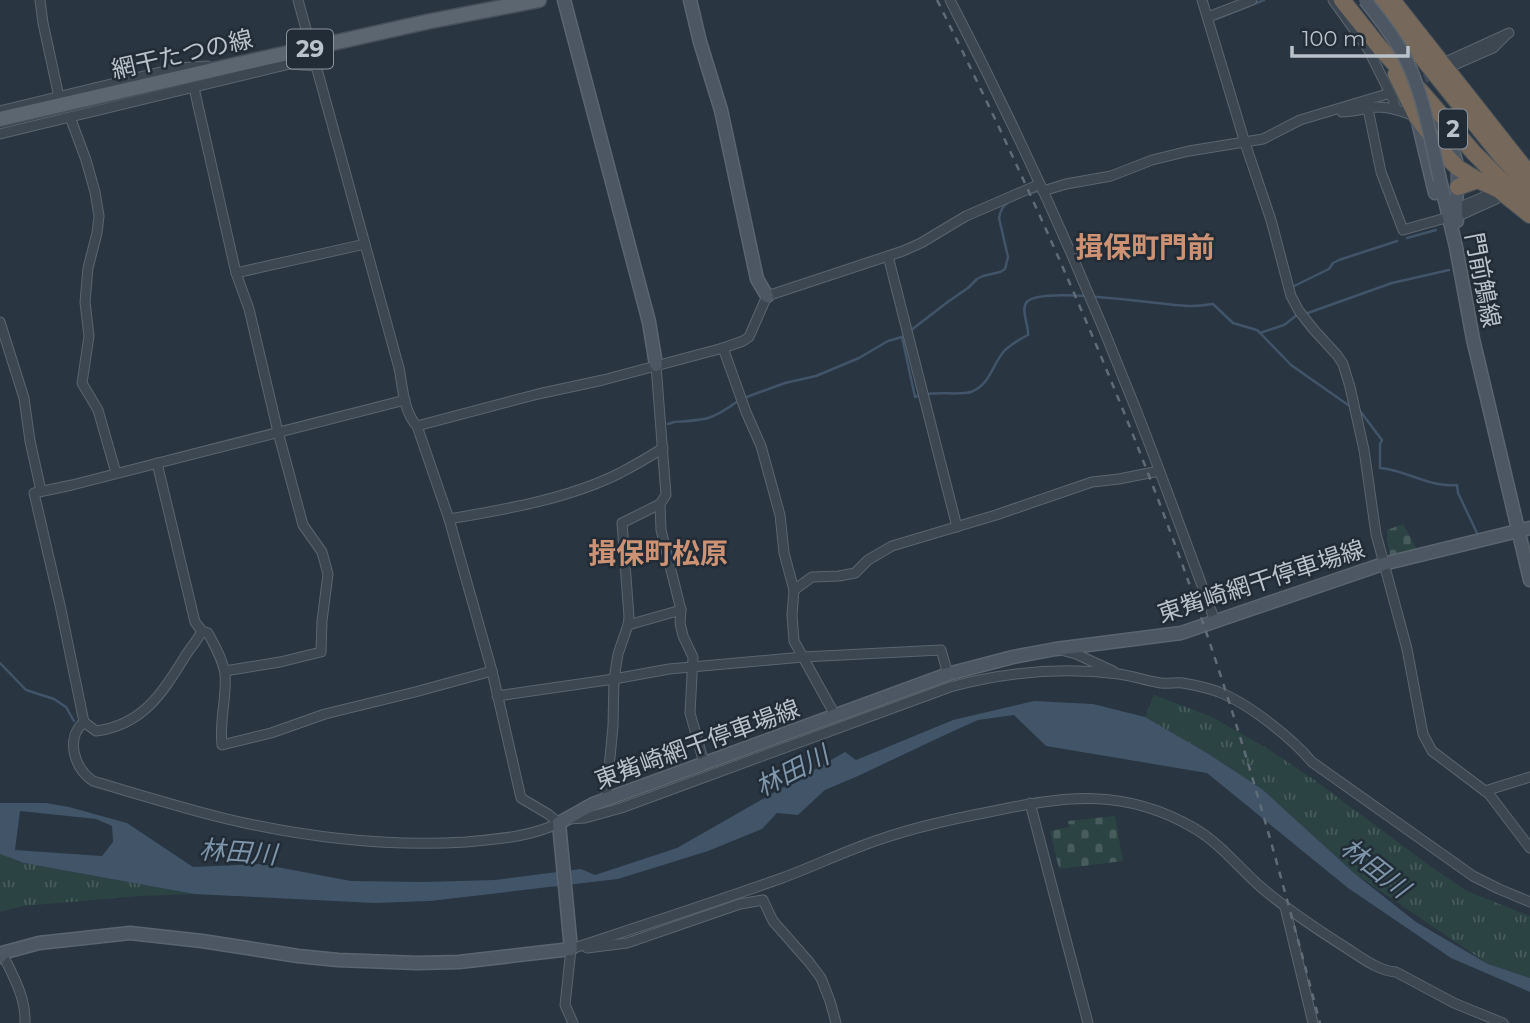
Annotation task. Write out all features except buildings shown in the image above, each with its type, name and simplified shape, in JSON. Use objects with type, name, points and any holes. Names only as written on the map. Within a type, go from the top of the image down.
[{"type":"highway","name":"2","points":[[1376,0],[1442,66],[1481,132],[1530,187]]},
{"type":"highway","points":[[1392,0],[1530,175]]},
{"type":"highway","name":"2","points":[[1343,3],[1414,94]]},
{"type":"highway","name":"2","points":[[1343,3],[1414,94],[1498,177],[1530,204]]},
{"type":"highway","points":[[1414,94],[1417,117],[1447,157],[1458,168],[1493,186],[1530,215]]},
{"type":"highway","points":[[1481,132],[1530,175]]},
{"type":"highway","points":[[1458,187],[1478,180]]},
{"type":"main road","name":"網干たつの線","points":[[0,119],[426,22],[539,0]]},
{"type":"main road","points":[[564,0],[649,322],[656,365]]},
{"type":"main road","points":[[690,0],[721,110],[757,279],[767,296]]},
{"type":"main road","name":"門前鵤線","points":[[1365,0],[1397,44],[1410,68],[1420,96],[1456,247],[1473,339],[1524,529],[1530,580]]},
{"type":"main road","points":[[1417,117],[1440,223],[1467,311]]},
{"type":"main road","points":[[1458,168],[1459,211],[1471,288],[1473,339]]},
{"type":"main road","name":"東觜崎網干停車場線","points":[[563,821],[593,804],[948,674],[1056,649],[1181,633],[1383,564],[1524,529]]},
{"type":"main road","points":[[1,955],[39,943],[130,933],[351,961],[459,962],[571,949],[563,821]]},
{"type":"street","points":[[40,0],[59,97]]},
{"type":"street","points":[[298,0],[400,368],[405,400],[411,420],[417,426],[449,519],[492,671],[521,798],[563,821]]},
{"type":"street","points":[[950,0],[1009,115],[1089,296],[1215,621]]},
{"type":"street","points":[[1202,0],[1245,143],[1265,198],[1291,296],[1299,311],[1343,364],[1350,387],[1364,450],[1371,509],[1407,649],[1426,742],[1432,751],[1489,794],[1530,848]]},
{"type":"street","points":[[1208,17],[1252,0]]},
{"type":"street","points":[[1343,3],[1393,99],[1395,109]]},
{"type":"street","points":[[1509,33],[1493,48],[1442,66],[1509,33]]},
{"type":"street","points":[[0,111],[177,68],[239,64]]},
{"type":"street","points":[[0,134],[290,64],[316,66]]},
{"type":"street","points":[[194,88],[236,273],[249,309],[303,525],[322,552],[328,574],[321,652],[225,671]]},
{"type":"street","points":[[417,426],[723,348],[749,337],[767,296],[921,243],[966,216],[1041,187],[1111,176],[1152,160],[1263,139],[1300,120],[1387,94]]},
{"type":"street","points":[[1395,109],[1414,94]]},
{"type":"street","points":[[1333,111],[1350,112],[1376,107],[1395,109],[1417,117]]},
{"type":"street","points":[[1368,109],[1381,172],[1403,230],[1440,223]]},
{"type":"street","points":[[69,117],[86,160],[99,216],[88,268],[85,302],[89,336],[82,383],[98,410],[117,473]]},
{"type":"street","points":[[1459,211],[1488,195],[1496,199]]},
{"type":"street","points":[[236,273],[365,244]]},
{"type":"street","points":[[888,256],[957,527]]},
{"type":"street","points":[[0,322],[24,398],[41,491]]},
{"type":"street","points":[[723,348],[761,446],[780,515],[784,554],[794,590],[794,641],[835,715]]},
{"type":"street","points":[[606,800],[613,726],[614,679],[629,617],[622,523],[660,504],[666,495],[656,365]]},
{"type":"street","points":[[202,631],[153,704],[128,722],[110,729],[96,731],[84,722],[61,605],[34,493],[405,400]]},
{"type":"street","points":[[449,519],[537,502],[580,489],[618,474],[663,448]]},
{"type":"street","points":[[157,463],[195,622],[202,631],[208,633],[225,671],[220,731],[222,745],[271,733],[326,713],[492,671]]},
{"type":"street","points":[[794,590],[812,577],[855,573],[868,560],[892,546],[996,515],[1092,482],[1159,471]]},
{"type":"street","points":[[660,504],[661,530],[681,610],[680,623],[693,657],[690,713],[704,763]]},
{"type":"street","points":[[628,625],[681,610]]},
{"type":"street","points":[[1056,649],[1076,654],[1121,674]]},
{"type":"street","points":[[497,696],[693,667],[803,657],[941,650],[948,674]]},
{"type":"street","points":[[84,722],[78,727],[73,742],[75,759],[84,775],[93,781],[266,827],[329,837],[439,844],[506,839],[546,829],[563,821],[621,808],[950,687],[983,678],[1072,670],[1121,674],[1163,684],[1182,683],[1218,691],[1247,706],[1301,749],[1312,762],[1473,876],[1530,902]]},
{"type":"street","points":[[1485,790],[1530,778]]},
{"type":"street","points":[[571,949],[782,878],[879,839],[945,820],[1030,803],[1073,798],[1106,799],[1138,804],[1162,812],[1196,829],[1225,850],[1285,907],[1364,959],[1389,972],[1396,972],[1454,1003],[1503,1023]]},
{"type":"street","points":[[1030,803],[1087,1023]]},
{"type":"street","points":[[571,949],[627,943],[740,904],[762,900],[774,920],[821,978],[836,1023]]},
{"type":"street","points":[[1285,907],[1313,1023]]},
{"type":"street","points":[[571,949],[565,1005],[573,1023]]},
{"type":"street","points":[[1,955],[21,993],[26,1010],[25,1023]]},
{"type":"green space","points":[[1403,524],[1417,549],[1390,556],[1387,530]]},
{"type":"green space","points":[[1154,695],[1210,716],[1265,747],[1467,891],[1530,916],[1530,978],[1488,964],[1354,873],[1262,789],[1145,717]]},
{"type":"green space","points":[[1115,816],[1123,861],[1059,869],[1050,831],[1069,827],[1068,821]]},
{"type":"green space","points":[[0,854],[24,863],[194,894],[23,906],[0,912]]},
{"type":"water","points":[[1034,701],[1093,704],[1145,717],[1262,789],[1354,873],[1416,922],[1488,964],[1530,978],[1530,992],[1451,958],[1348,888],[1207,773],[1046,746],[1014,715],[978,720],[825,790],[798,815],[777,813],[762,829],[708,851],[618,879],[430,901],[374,903],[194,894],[24,863],[0,854],[0,803],[46,803],[127,823],[193,867],[261,864],[351,881],[495,880],[581,869],[595,875],[677,848],[845,752],[856,760],[953,720]],"holes":[[[20,811],[96,819],[112,826],[113,842],[102,856],[15,850]]]},
{"type":"waterway","points":[[1216,19],[1264,0]]},
{"type":"waterway","points":[[1373,103],[1386,99]]},
{"type":"waterway","points":[[1028,194],[1042,190]]},
{"type":"waterway","points":[[744,398],[785,383],[816,376],[859,358],[888,341],[902,337],[977,279],[1005,269],[1008,257],[999,218],[1002,209],[1009,202]]},
{"type":"waterway","points":[[1407,238],[1436,230]]},
{"type":"waterway","points":[[1292,287],[1329,269],[1339,260],[1397,241]]},
{"type":"waterway","points":[[1305,314],[1392,283],[1449,270]]},
{"type":"waterway","points":[[927,394],[967,393],[983,384],[1005,350],[1028,335],[1025,306],[1036,298],[1053,295],[1191,306],[1213,304],[1233,323],[1260,333],[1284,325],[1297,315]]},
{"type":"waterway","points":[[1261,334],[1291,365],[1351,407]]},
{"type":"waterway","points":[[902,337],[915,397],[921,395]]},
{"type":"waterway","points":[[668,424],[708,418],[738,401]]},
{"type":"waterway","points":[[1360,411],[1382,440],[1380,468],[1437,484],[1457,485],[1458,493],[1478,535]]},
{"type":"waterway","points":[[0,663],[26,690],[54,699],[66,707],[74,721]]},
{"type":"tunnel","points":[[1387,94],[1438,73]]},
{"type":"railway","points":[[937,0],[1010,151],[1079,304],[1173,538],[1218,667],[1249,768],[1320,1023]]},
{"type":"district","name":"揖保町門前","points":[[1145,247]]},
{"type":"district","name":"揖保町松原","points":[[658,553]]},
{"type":"water label","name":"林田川","points":[[792,771]]},
{"type":"water label","name":"林田川","points":[[238,852]]},
{"type":"water label","name":"林田川","points":[[1375,868]]}]
